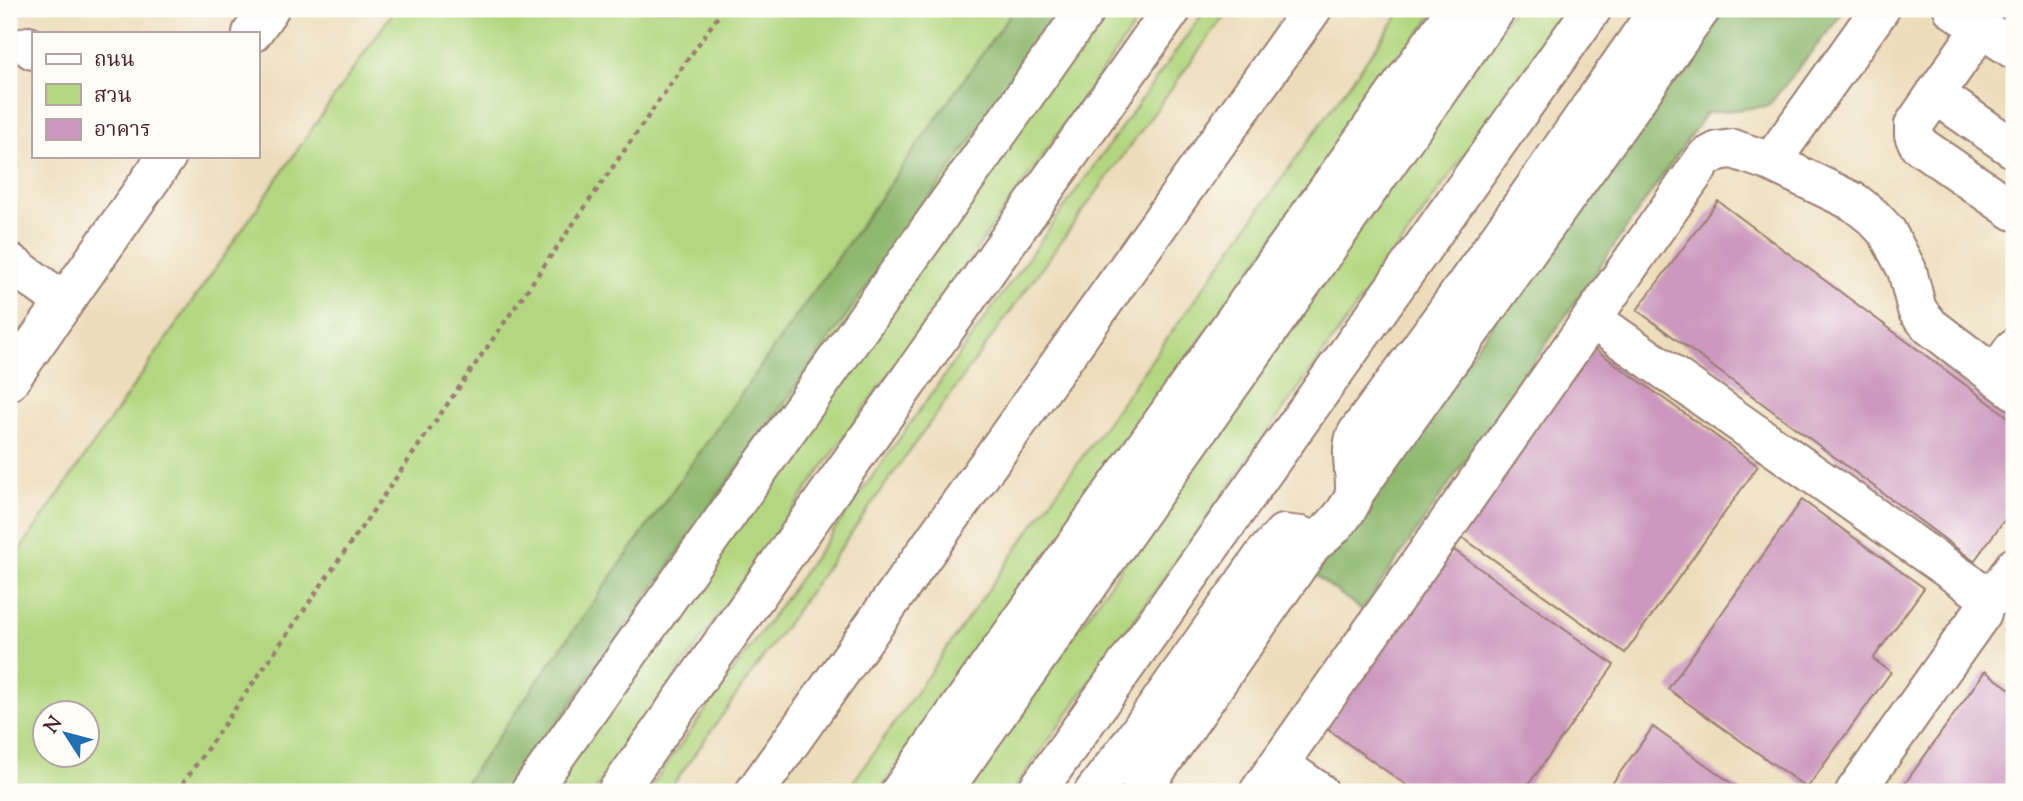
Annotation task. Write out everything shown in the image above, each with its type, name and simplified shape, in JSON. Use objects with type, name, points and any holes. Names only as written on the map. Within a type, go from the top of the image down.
[{"type":"street","points":[[253,32],[269,9]]},
{"type":"street","points":[[530,792],[1086,9]]},
{"type":"street","points":[[617,792],[1172,9]]},
{"type":"street","points":[[755,792],[1312,9]]},
{"type":"street","points":[[900,792],[1456,9]]},
{"type":"street","points":[[942,792],[1496,9]]},
{"type":"street","points":[[1036,792],[1592,9]]},
{"type":"street","points":[[1355,492],[1355,437],[1417,354],[1659,9]]},
{"type":"street","points":[[1141,792],[1314,542],[1325,536],[1346,510],[1355,492],[1701,9]]},
{"type":"street","points":[[1771,162],[1880,9]]},
{"type":"street","points":[[2014,49],[1967,18],[1935,94],[1914,125],[1914,135],[1919,145],[2014,211]]},
{"type":"street","points":[[1935,94],[2014,149]]},
{"type":"street","points":[[1319,792],[1269,778],[1705,158],[1718,151],[1733,149],[1771,162],[1854,202],[1874,217],[1887,232],[1907,270],[1917,310],[1930,326],[2008,372]]},
{"type":"street","points":[[9,381],[166,158]]},
{"type":"street","points":[[9,262],[64,302]]},
{"type":"street","points":[[1592,318],[1998,590],[1855,792]]},
{"type":"street","points":[[1094,792],[1264,555],[1283,534],[1301,536],[1314,542]]},
{"type":"path","points":[[177,792],[723,9]]},
{"type":"green space","points":[[395,9],[1014,9],[459,792],[9,792],[9,566]]},
{"type":"green space","points":[[1014,9],[1064,9],[508,792],[459,792]]},
{"type":"green space","points":[[1064,9],[1146,9],[594,792],[508,792]]},
{"type":"green space","points":[[1206,9],[1229,9],[890,478],[668,792],[647,792]]},
{"type":"green space","points":[[1403,9],[1437,9],[878,792],[846,792],[1037,520]]},
{"type":"green space","points":[[1513,9],[1568,9],[1012,792],[964,792]]},
{"type":"green space","points":[[1721,9],[1846,9],[1768,106],[1706,113],[1362,610],[1312,573]]},
{"type":"building","points":[[1986,9],[2013,9],[2004,21]]},
{"type":"building","points":[[1718,201],[2014,421],[2014,507],[1974,561],[1637,310]]},
{"type":"building","points":[[1593,348],[1758,466],[1625,653],[1459,535]]},
{"type":"building","points":[[1802,500],[1924,588],[1873,659],[1891,672],[1807,788],[1668,689]]},
{"type":"building","points":[[1454,550],[1614,665],[1523,792],[1416,792],[1326,728]]},
{"type":"building","points":[[1985,671],[2014,692],[2014,792],[1899,792]]},
{"type":"building","points":[[1653,727],[1744,792],[1606,792]]}]
